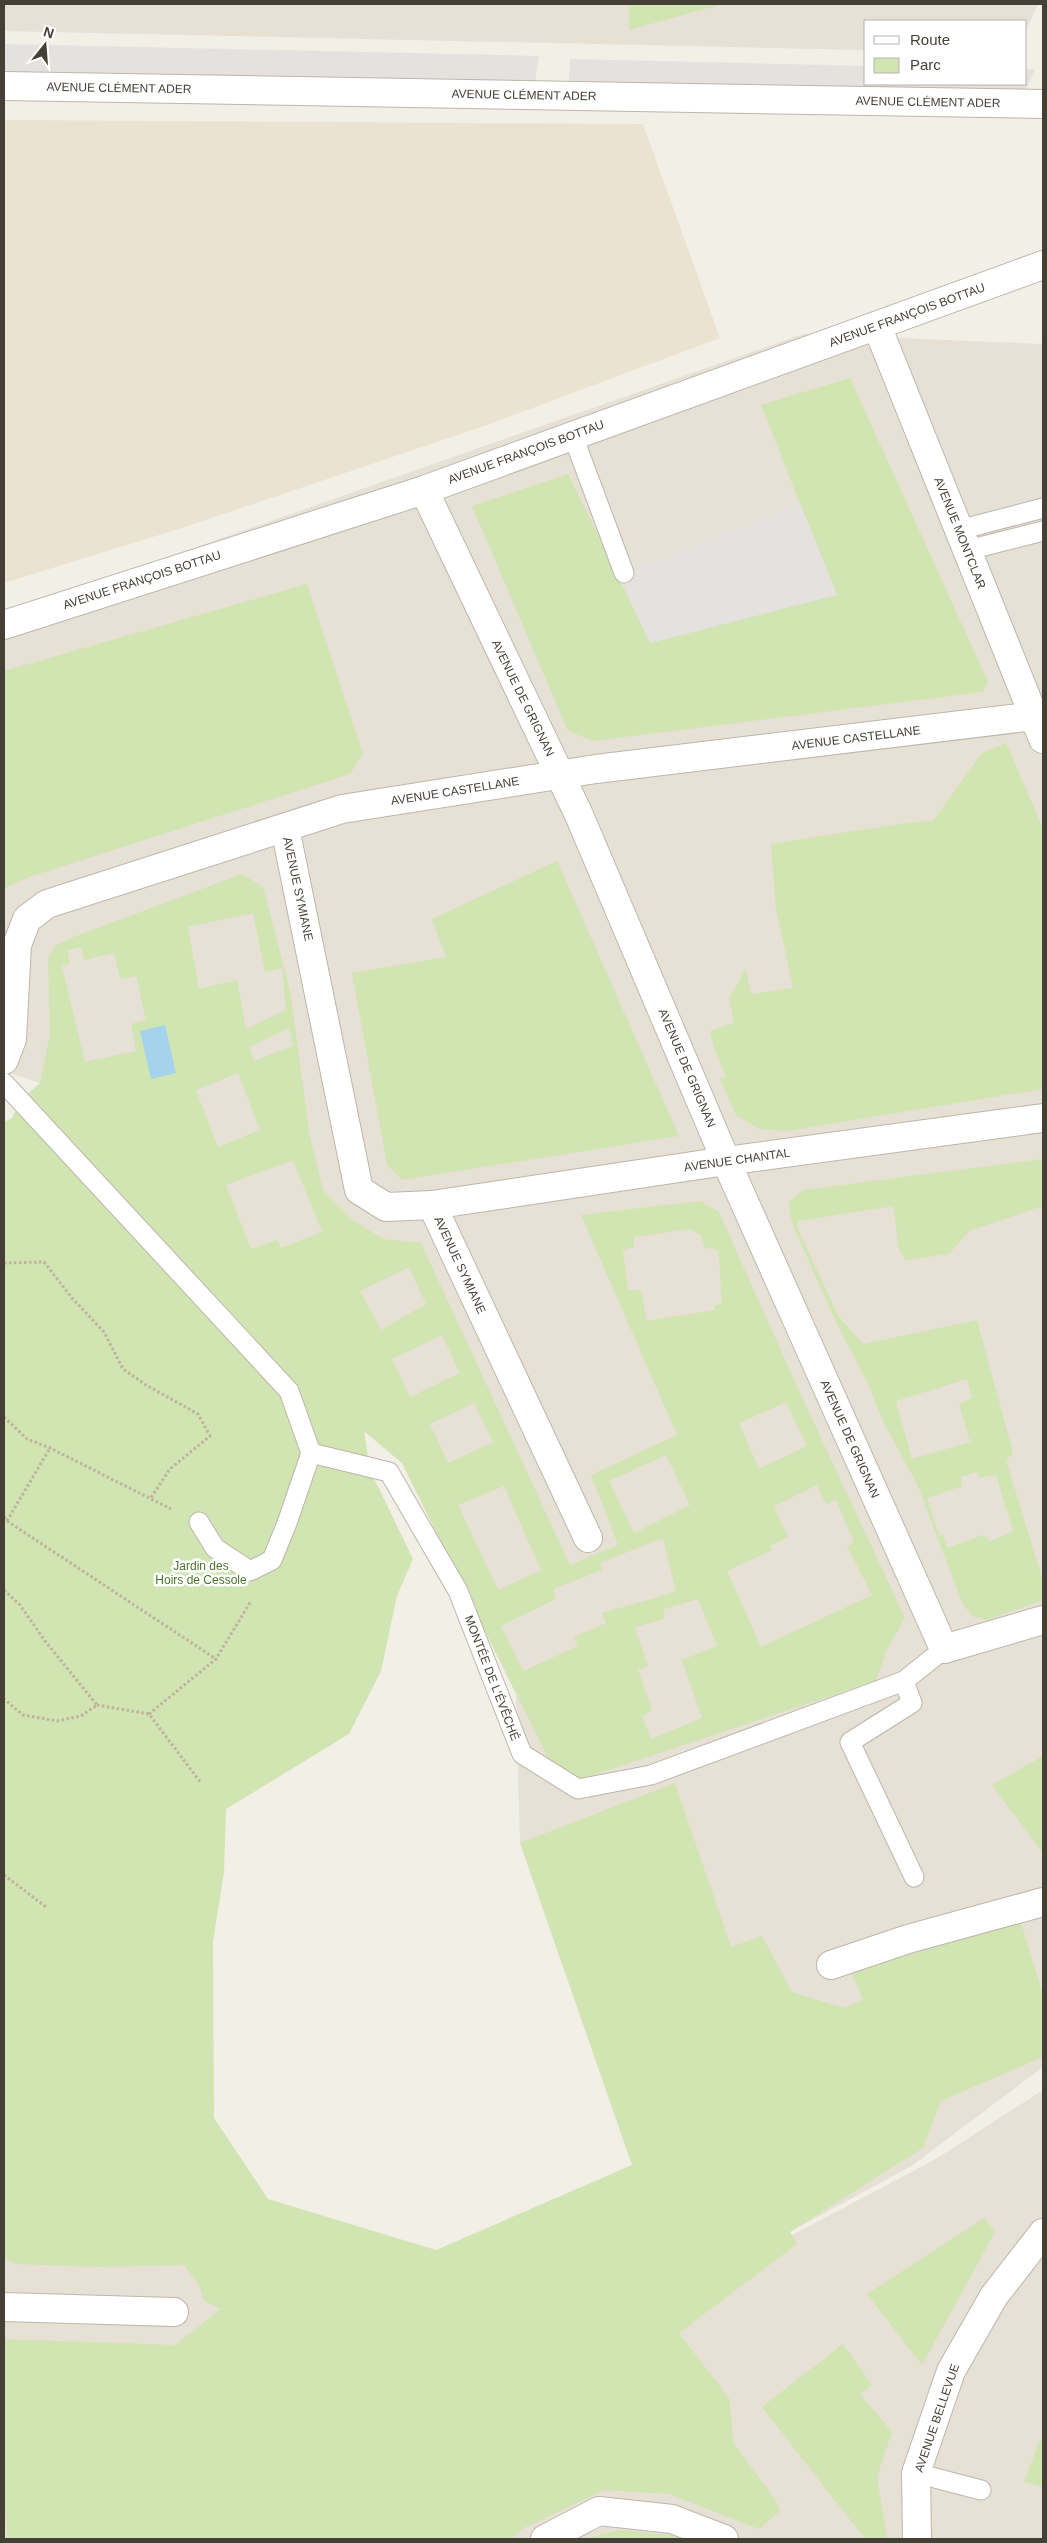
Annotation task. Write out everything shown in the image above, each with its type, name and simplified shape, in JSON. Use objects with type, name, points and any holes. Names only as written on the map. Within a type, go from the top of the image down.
[{"type":"street","name":"AVENUE CLÉMENT ADER","points":[[4,86],[1043,104]]},
{"type":"street","name":"AVENUE FRANÇOIS BOTTAU","points":[[4,625],[424,490],[1043,265]]},
{"type":"street","name":"AVENUE MONTCLAR","points":[[877,326],[963,540],[1040,724]]},
{"type":"street","name":"AVENUE DE GRIGNAN","points":[[424,490],[560,774],[726,1161],[944,1649]]},
{"type":"street","name":"AVENUE CASTELLANE","points":[[4,1060],[12,1039],[17,945],[27,919],[47,904],[342,809],[560,774],[1040,724]]},
{"type":"street","name":"AVENUE SYMIANE","points":[[285,828],[359,1190],[386,1207],[432,1205],[588,1538]]},
{"type":"street","name":"AVENUE CHANTAL","points":[[432,1205],[726,1161],[1043,1118]]},
{"type":"street","points":[[944,1649],[1043,1620]]},
{"type":"street","points":[[831,1965],[908,1939],[1043,1902]]},
{"type":"street","name":"AVENUE BELLEVUE","points":[[916,2539],[916,2473],[950,2371],[994,2296],[1043,2233]]},
{"type":"street","points":[[4,2308],[174,2312]]},
{"type":"street","points":[[546,2539],[599,2511],[672,2519],[724,2539]]},
{"type":"lane","points":[[573,436],[624,573]]},
{"type":"lane","points":[[963,540],[1043,508]]},
{"type":"lane","points":[[963,540],[1043,531]]},
{"type":"lane","points":[[4,1083],[290,1391],[311,1453],[272,1560],[250,1571],[215,1548],[199,1522]]},
{"type":"lane","name":"MONTÉE DE L'ÉVÊCHÉ","points":[[311,1453],[389,1472],[458,1591],[522,1754],[578,1789],[651,1775],[904,1681],[944,1649]]},
{"type":"lane","points":[[904,1681],[912,1703],[850,1742],[914,1877]]},
{"type":"lane","points":[[916,2473],[981,2490]]},
{"type":"path","points":[[4,1262],[44,1262],[72,1298],[104,1332],[124,1369],[146,1385],[198,1414],[210,1436],[170,1469],[150,1499],[50,1448],[27,1439],[4,1417]]},
{"type":"path","points":[[7,1521],[50,1448]]},
{"type":"path","points":[[4,1516],[7,1521],[216,1659]]},
{"type":"path","points":[[149,1714],[216,1659],[244,1615],[272,1560]]},
{"type":"path","points":[[4,1590],[20,1605],[44,1641],[97,1705],[149,1714],[201,1783]]},
{"type":"path","points":[[4,1699],[23,1715],[57,1721],[81,1716],[97,1705]]},
{"type":"path","points":[[4,1874],[46,1907]]},
{"type":"shaded area","points":[[4,4],[1038,4],[1027,28],[1027,20],[864,20],[864,50],[4,31]]},
{"type":"shaded area","points":[[4,44],[539,56],[533,95],[4,86]]},
{"type":"shaded area","points":[[570,59],[864,66],[864,85],[1027,85],[1027,69],[1035,69],[1020,104],[568,96]]},
{"type":"shaded area","points":[[4,120],[643,124],[720,338],[490,424],[185,527],[4,583]]},
{"type":"shaded area","points":[[803,334],[1043,344],[1043,2067],[913,2165],[677,2293],[520,1843],[516,1694],[402,1463],[364,1431],[40,1083],[4,1071],[4,615]]},
{"type":"shaded area","points":[[800,503],[837,595],[650,643],[618,576]]},
{"type":"shaded area","points":[[1043,2090],[1043,2539],[4,2539],[4,2098],[332,2391],[677,2296],[936,2159]]},
{"type":"green space","points":[[629,4],[719,4],[719,5],[629,30]]},
{"type":"green space","points":[[850,378],[988,682],[983,692],[593,741],[568,731],[472,506],[568,474],[618,576],[836,595],[761,405]]},
{"type":"green space","points":[[307,584],[363,754],[350,774],[29,877],[5,888],[4,671]]},
{"type":"green space","points":[[1006,743],[1043,828],[1043,1089],[788,1131],[759,1129],[736,1115],[720,1079],[726,1077],[714,1048],[710,1031],[734,1023],[729,998],[746,969],[751,994],[793,988],[776,909],[771,844],[905,823],[933,821],[982,753]]},
{"type":"green space","points":[[557,861],[679,1136],[402,1180],[387,1165],[352,973],[446,957],[432,919]]},
{"type":"green space","name":"Jardin des Hoirs de Cessole","points":[[242,874],[263,887],[290,991],[310,1137],[323,1190],[353,1220],[383,1239],[421,1243],[570,1565],[618,1545],[591,1475],[677,1435],[581,1215],[700,1201],[719,1212],[794,1380],[905,1618],[887,1649],[876,1681],[581,1779],[551,1764],[402,1463],[364,1431],[370,1470],[413,1559],[397,1596],[381,1671],[349,1734],[226,1809],[224,1873],[213,1941],[214,2118],[268,2199],[436,2250],[632,2165],[520,1843],[675,1783],[731,1947],[762,1936],[792,1992],[844,2008],[863,2000],[851,1971],[1021,1923],[1043,1995],[1043,2057],[941,2101],[923,2148],[790,2232],[797,2244],[679,2333],[729,2398],[734,2444],[776,2501],[780,2511],[759,2529],[669,2494],[604,2490],[524,2528],[511,2539],[7,2539],[4,2488],[4,2339],[175,2345],[221,2309],[204,2301],[199,2285],[184,2265],[99,2267],[15,2264],[4,2258],[4,1122],[12,1118],[21,1100],[40,1083],[50,1034],[48,958],[55,946],[71,938]],"holes":[[[253,913],[265,972],[282,968],[286,1010],[246,1029],[237,980],[199,989],[188,927]],[[81,947],[84,960],[114,953],[120,979],[136,976],[146,1020],[131,1024],[136,1051],[85,1062],[62,966],[70,963],[67,950]],[[289,1028],[293,1046],[254,1061],[249,1047]],[[238,1073],[260,1130],[218,1147],[196,1090]],[[293,1160],[322,1232],[281,1248],[277,1240],[251,1249],[226,1185]],[[689,1229],[701,1235],[705,1249],[712,1248],[718,1251],[722,1303],[714,1306],[715,1310],[647,1321],[641,1290],[628,1290],[623,1250],[634,1247],[634,1237]],[[409,1267],[426,1304],[381,1330],[360,1291]],[[442,1335],[460,1373],[410,1397],[392,1359]],[[786,1402],[807,1446],[759,1469],[739,1423]],[[474,1403],[493,1442],[448,1463],[430,1424]],[[666,1455],[690,1505],[634,1533],[609,1481]],[[817,1485],[826,1504],[836,1500],[854,1542],[847,1546],[872,1595],[761,1647],[727,1571],[772,1550],[770,1546],[788,1537],[774,1506]],[[504,1486],[541,1570],[498,1590],[458,1505]],[[663,1538],[676,1592],[602,1613],[606,1623],[574,1637],[578,1646],[523,1671],[501,1626],[556,1599],[553,1589],[602,1570],[600,1563]],[[698,1599],[717,1646],[682,1660],[702,1718],[651,1739],[642,1716],[652,1710],[638,1670],[648,1666],[635,1627],[664,1619],[664,1609]]]},
{"type":"green space","points":[[1043,1159],[1043,1206],[969,1231],[949,1254],[906,1260],[899,1249],[893,1206],[799,1221],[797,1227],[838,1316],[863,1344],[977,1320],[1013,1453],[1006,1460],[1043,1581],[1043,1600],[987,1620],[974,1617],[963,1605],[918,1486],[883,1421],[868,1384],[836,1322],[792,1223],[788,1203],[803,1190]],"holes":[[[967,1379],[972,1398],[959,1404],[970,1442],[912,1459],[896,1401]],[[977,1472],[979,1478],[996,1475],[1013,1531],[991,1541],[983,1535],[947,1548],[943,1535],[939,1535],[927,1498],[962,1486],[961,1477]]]},
{"type":"green space","points":[[1043,1756],[1043,1853],[992,1785]]},
{"type":"green space","points":[[984,2218],[995,2232],[922,2365],[867,2294]]},
{"type":"green space","points":[[843,2344],[872,2385],[860,2394],[892,2432],[877,2477],[887,2539],[865,2539],[762,2407]]},
{"type":"green space","points":[[1040,2439],[1043,2439],[1043,2487],[1024,2482]]},
{"type":"green space","points":[[620,2530],[677,2536],[685,2539],[584,2539]]},
{"type":"water","points":[[165,1025],[176,1073],[151,1079],[140,1031]]}]
